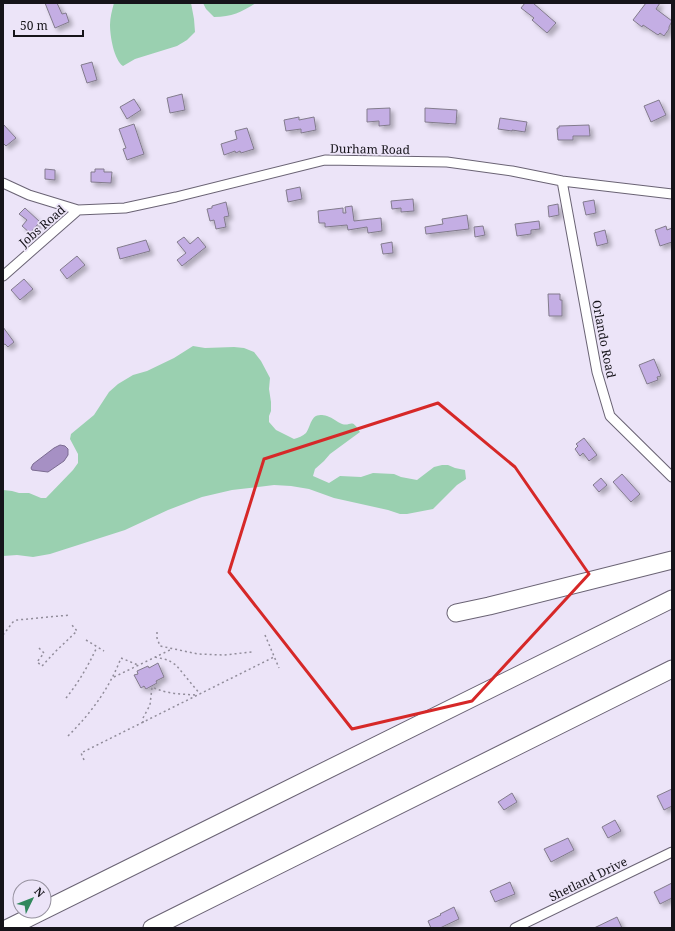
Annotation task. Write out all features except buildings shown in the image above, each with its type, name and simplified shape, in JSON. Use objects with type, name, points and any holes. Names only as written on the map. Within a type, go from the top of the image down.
[{"type":"highway","points":[[456,613],[672,560]]},
{"type":"highway","points":[[8,928],[672,599]]},
{"type":"highway","points":[[152,928],[672,669]]},
{"type":"street","name":"Durham Road","points":[[3,183],[29,195],[78,210],[126,208],[325,160],[447,162],[562,181],[672,194]]},
{"type":"street","name":"Orlando Road","points":[[562,181],[597,372],[610,416],[672,477]]},
{"type":"street","name":"Jobs Road","points":[[3,276],[78,210]]},
{"type":"street","name":"Shetland Drive","points":[[515,928],[672,852]]},
{"type":"path","points":[[3,635],[13,622],[17,620],[70,615]]},
{"type":"path","points":[[38,648],[44,653],[37,662],[42,666],[77,631],[72,624]]},
{"type":"path","points":[[157,632],[157,638],[160,646],[172,649],[198,654],[224,655],[252,652]]},
{"type":"path","points":[[266,635],[279,668]]},
{"type":"path","points":[[86,640],[104,651]]},
{"type":"path","points":[[66,698],[86,669],[96,647]]},
{"type":"path","points":[[114,677],[172,649]]},
{"type":"path","points":[[156,657],[168,660],[176,666],[199,694]]},
{"type":"path","points":[[84,760],[81,753],[274,657]]},
{"type":"path","points":[[68,736],[96,706],[114,677],[121,658],[138,665]]},
{"type":"path","points":[[142,723],[142,718],[150,705],[152,687],[175,694],[199,694]]},
{"type":"highlighted area","points":[[438,403],[515,467],[589,574],[472,701],[352,729],[229,572],[264,459]]},
{"type":"green space","points":[[114,3],[191,3],[195,32],[187,40],[177,46],[135,59],[123,66],[117,59],[111,35],[110,20]]},
{"type":"green space","points":[[203,3],[256,3],[236,13],[214,17],[206,9]]},
{"type":"green space","points":[[193,346],[205,348],[234,347],[244,348],[254,352],[261,361],[270,378],[269,389],[271,411],[269,422],[276,430],[294,439],[306,433],[312,420],[317,415],[327,416],[342,424],[353,424],[357,427],[360,432],[330,454],[315,469],[313,476],[329,483],[340,476],[361,477],[373,473],[394,474],[417,480],[434,467],[448,465],[465,470],[466,479],[457,485],[433,509],[407,514],[400,514],[334,498],[309,489],[291,486],[274,485],[232,490],[202,497],[168,510],[125,530],[50,554],[33,557],[17,555],[3,556],[3,490],[29,493],[41,498],[46,498],[78,463],[78,454],[70,439],[71,434],[94,415],[109,392],[118,384],[133,375],[147,371],[174,358]]},
{"type":"shaded area","points":[[60,445],[65,446],[68,449],[68,455],[64,461],[48,472],[32,470],[31,468],[33,464]]}]
